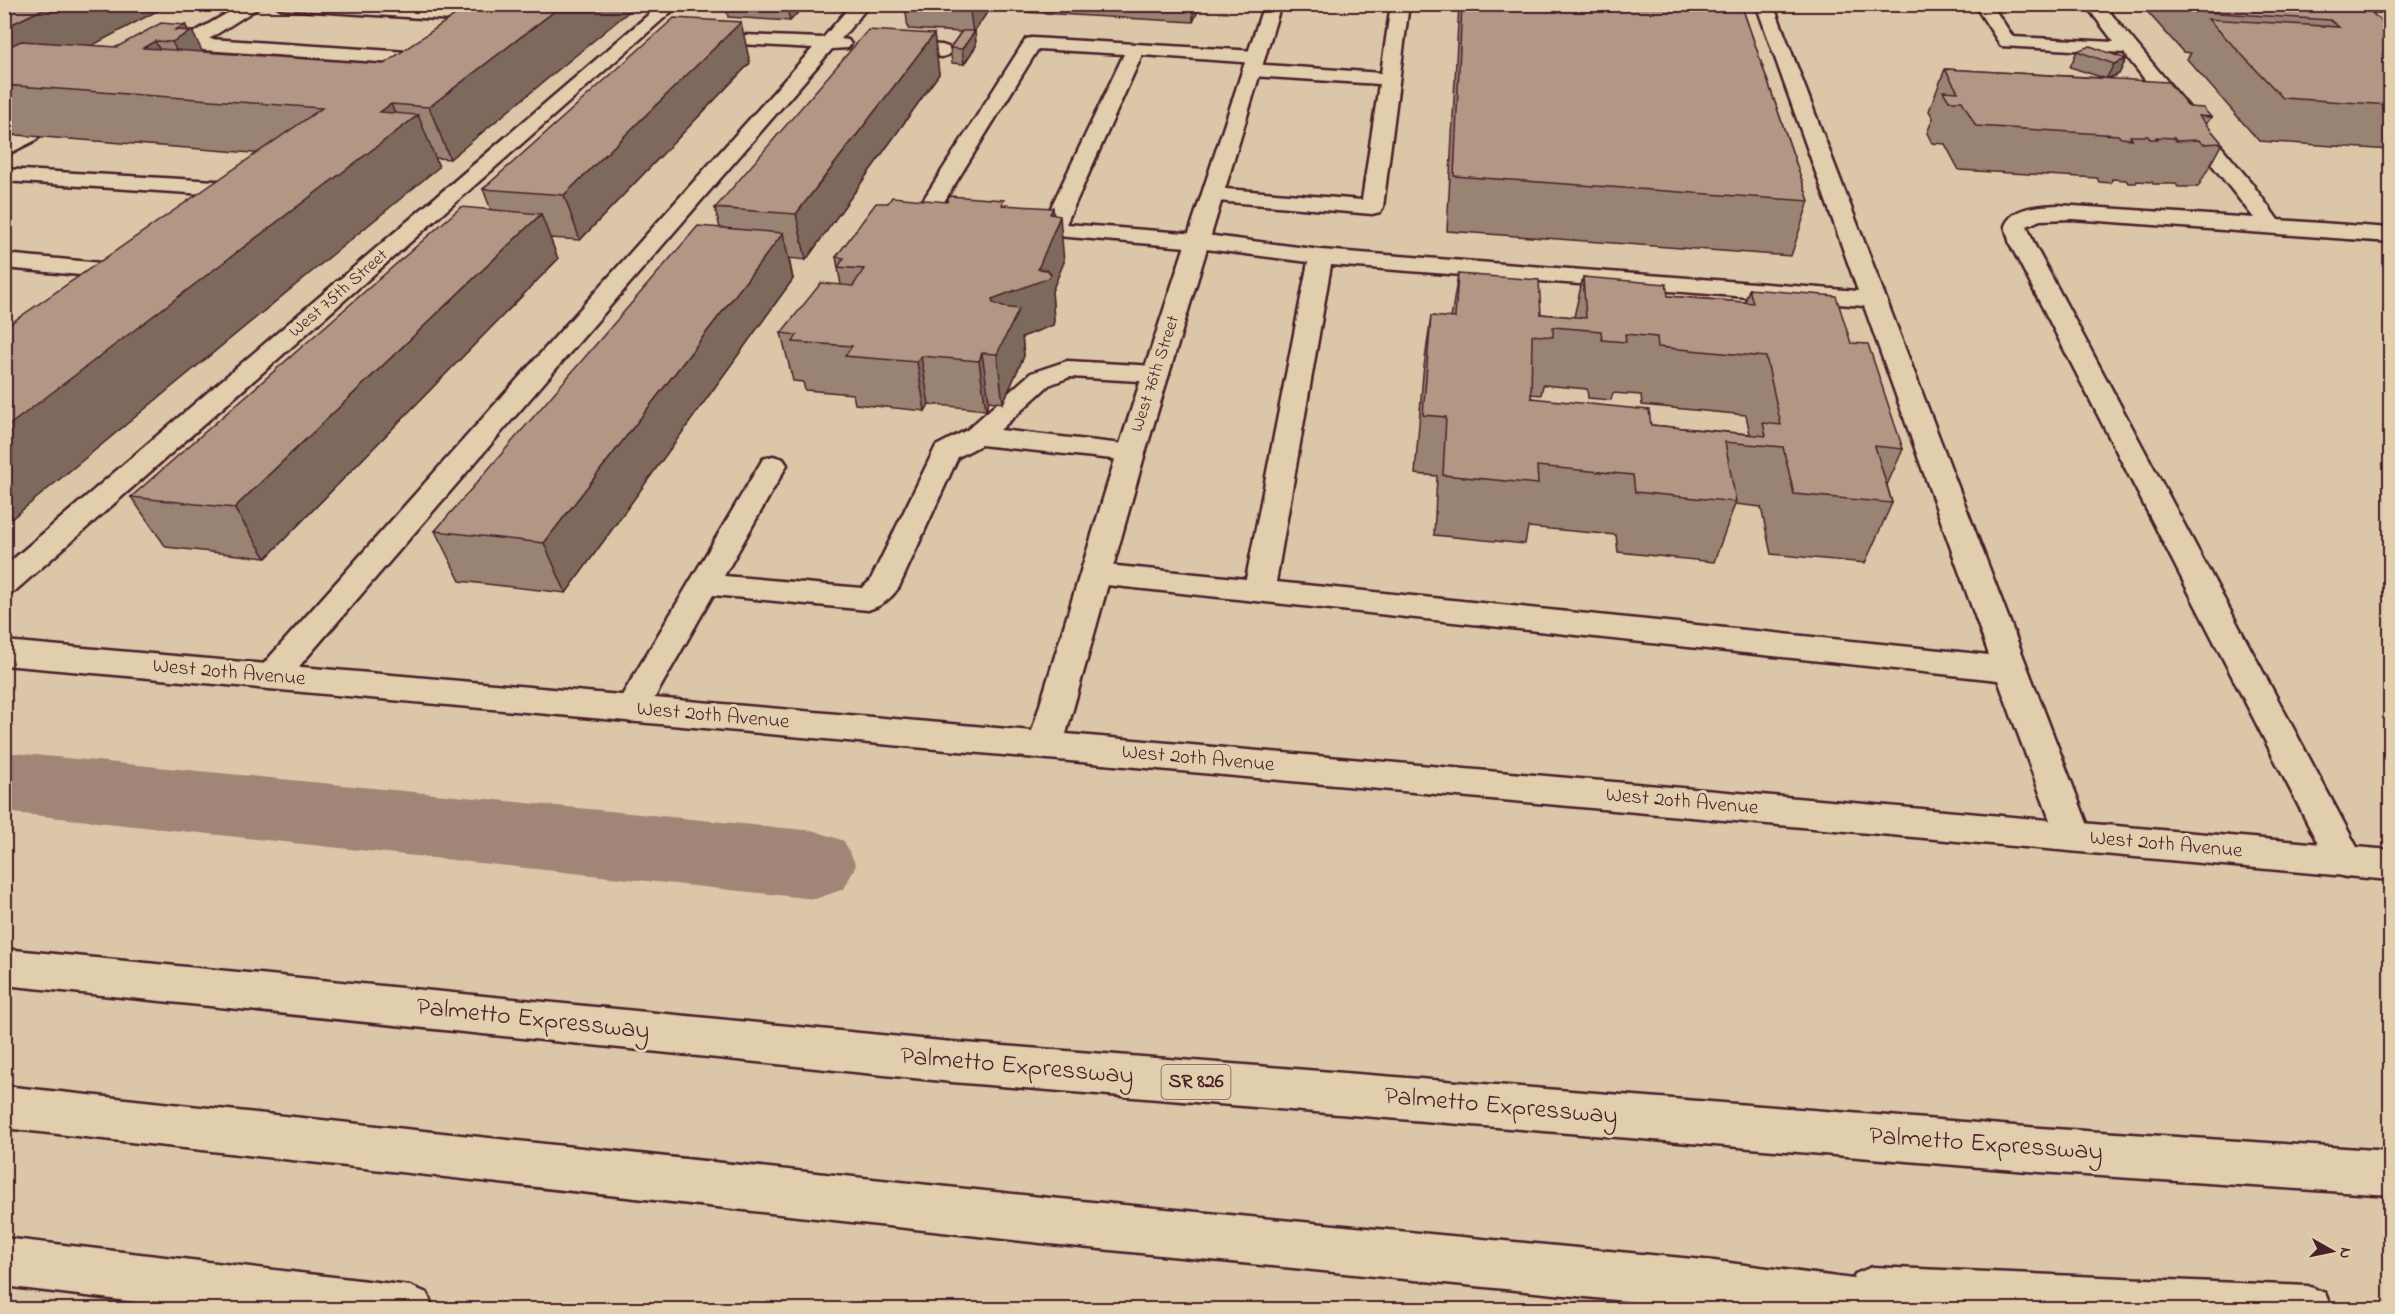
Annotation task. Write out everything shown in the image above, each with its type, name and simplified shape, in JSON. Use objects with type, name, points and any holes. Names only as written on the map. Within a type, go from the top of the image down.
[{"type":"main road","points":[[170,54],[256,4]]},
{"type":"main road","points":[[282,4],[501,18]]},
{"type":"main road","name":"West 75th Street","points":[[4,584],[672,4]]},
{"type":"main road","points":[[271,677],[862,4]]},
{"type":"main road","name":"West 76th Street","points":[[1045,745],[1131,453],[1272,4]]},
{"type":"main road","points":[[1213,195],[1372,207],[1400,4]]},
{"type":"main road","points":[[1764,4],[2073,836]]},
{"type":"main road","points":[[1982,4],[2007,42],[2131,48]]},
{"type":"main road","points":[[2093,4],[2242,186],[2272,227]]},
{"type":"main road","points":[[2320,4],[2391,8]]},
{"type":"main road","points":[[721,38],[942,51]]},
{"type":"main road","points":[[189,43],[441,60]]},
{"type":"main road","points":[[969,223],[922,219],[1032,43],[1136,49],[1390,79]]},
{"type":"main road","points":[[1052,229],[1136,49]]},
{"type":"main road","points":[[4,150],[29,136]]},
{"type":"main road","points":[[4,175],[264,191]]},
{"type":"main road","points":[[2346,862],[2031,261],[2016,230],[2016,224],[2019,219],[2027,216],[2072,212],[2391,236]]},
{"type":"main road","points":[[993,225],[1198,241],[1321,257],[1874,299]]},
{"type":"main road","points":[[1259,590],[1321,257]]},
{"type":"main road","points":[[4,261],[141,273]]},
{"type":"main road","points":[[702,584],[868,599],[883,587],[946,452],[977,436],[1040,379],[1066,369],[1156,374]]},
{"type":"main road","points":[[977,436],[1131,453]]},
{"type":"main road","points":[[631,709],[773,465]]},
{"type":"main road","points":[[1097,573],[2011,669]]},
{"type":"main road","name":"West 20th Avenue","points":[[4,653],[2391,865]]},
{"type":"main road","name":"Palmetto Expressway","points":[[4,967],[952,1062],[2040,1150],[2391,1173]]},
{"type":"main road","points":[[4,1107],[1038,1220],[1714,1285],[1899,1310]]},
{"type":"main road","points":[[4,1262],[410,1310]]},
{"type":"main road","points":[[1714,1285],[2308,1310]]},
{"type":"building","points":[[4,4],[53,4],[4,28]]},
{"type":"building","points":[[471,4],[564,4],[429,107],[391,104],[380,112],[418,115],[4,429],[4,328],[322,108],[4,85],[4,49],[21,41],[117,47],[161,23],[185,25],[175,30],[192,31],[172,42],[155,41],[143,48],[384,64]]},
{"type":"building","points":[[1462,4],[1741,4],[1809,201],[1454,176]]},
{"type":"building","points":[[2195,4],[2361,4],[2391,29],[2391,105],[2283,98],[2208,19],[2339,27],[2330,20],[2203,12]]},
{"type":"building","points":[[674,18],[741,22],[564,195],[483,189]]},
{"type":"building","points":[[868,30],[934,34],[796,214],[715,208]]},
{"type":"building","points":[[962,31],[975,31],[962,49],[950,48]]},
{"type":"building","points":[[2090,46],[2126,59],[2114,64],[2077,51]]},
{"type":"building","points":[[1945,69],[2168,82],[2189,107],[2203,108],[2211,117],[2199,116],[2222,143],[2202,144],[2199,140],[2176,141],[2174,138],[2150,139],[2148,136],[2130,136],[2132,139],[2121,138],[2118,135],[1976,126],[1962,101],[1949,101],[1943,91],[1958,92]]},
{"type":"building","points":[[949,196],[1004,200],[1002,205],[1053,208],[1050,214],[1060,216],[1038,269],[1047,270],[1051,274],[1049,278],[992,299],[993,303],[1003,307],[1019,309],[997,354],[982,353],[979,361],[921,356],[917,362],[845,356],[852,346],[793,342],[797,335],[781,333],[821,283],[853,286],[864,269],[838,267],[844,258],[836,257],[876,203],[888,203],[892,197],[947,202]]},
{"type":"building","points":[[461,207],[541,214],[234,508],[131,497]]},
{"type":"building","points":[[698,226],[783,233],[544,543],[435,531]]},
{"type":"building","points":[[1458,274],[1539,280],[1541,314],[1586,318],[1583,277],[1666,284],[1668,296],[1753,303],[1749,289],[1836,296],[1851,343],[1868,344],[1903,449],[1875,446],[1892,503],[1794,494],[1783,447],[1725,442],[1736,502],[1635,492],[1633,475],[1537,466],[1538,484],[1443,475],[1446,417],[1423,415],[1431,316],[1455,318]],"holes":[[[1553,327],[1601,331],[1602,340],[1626,342],[1625,334],[1657,337],[1658,347],[1766,357],[1781,425],[1763,423],[1766,436],[1651,425],[1649,410],[1531,398],[1532,335],[1553,337]]]},
{"type":"waterway","points":[[4,782],[815,865]]}]
